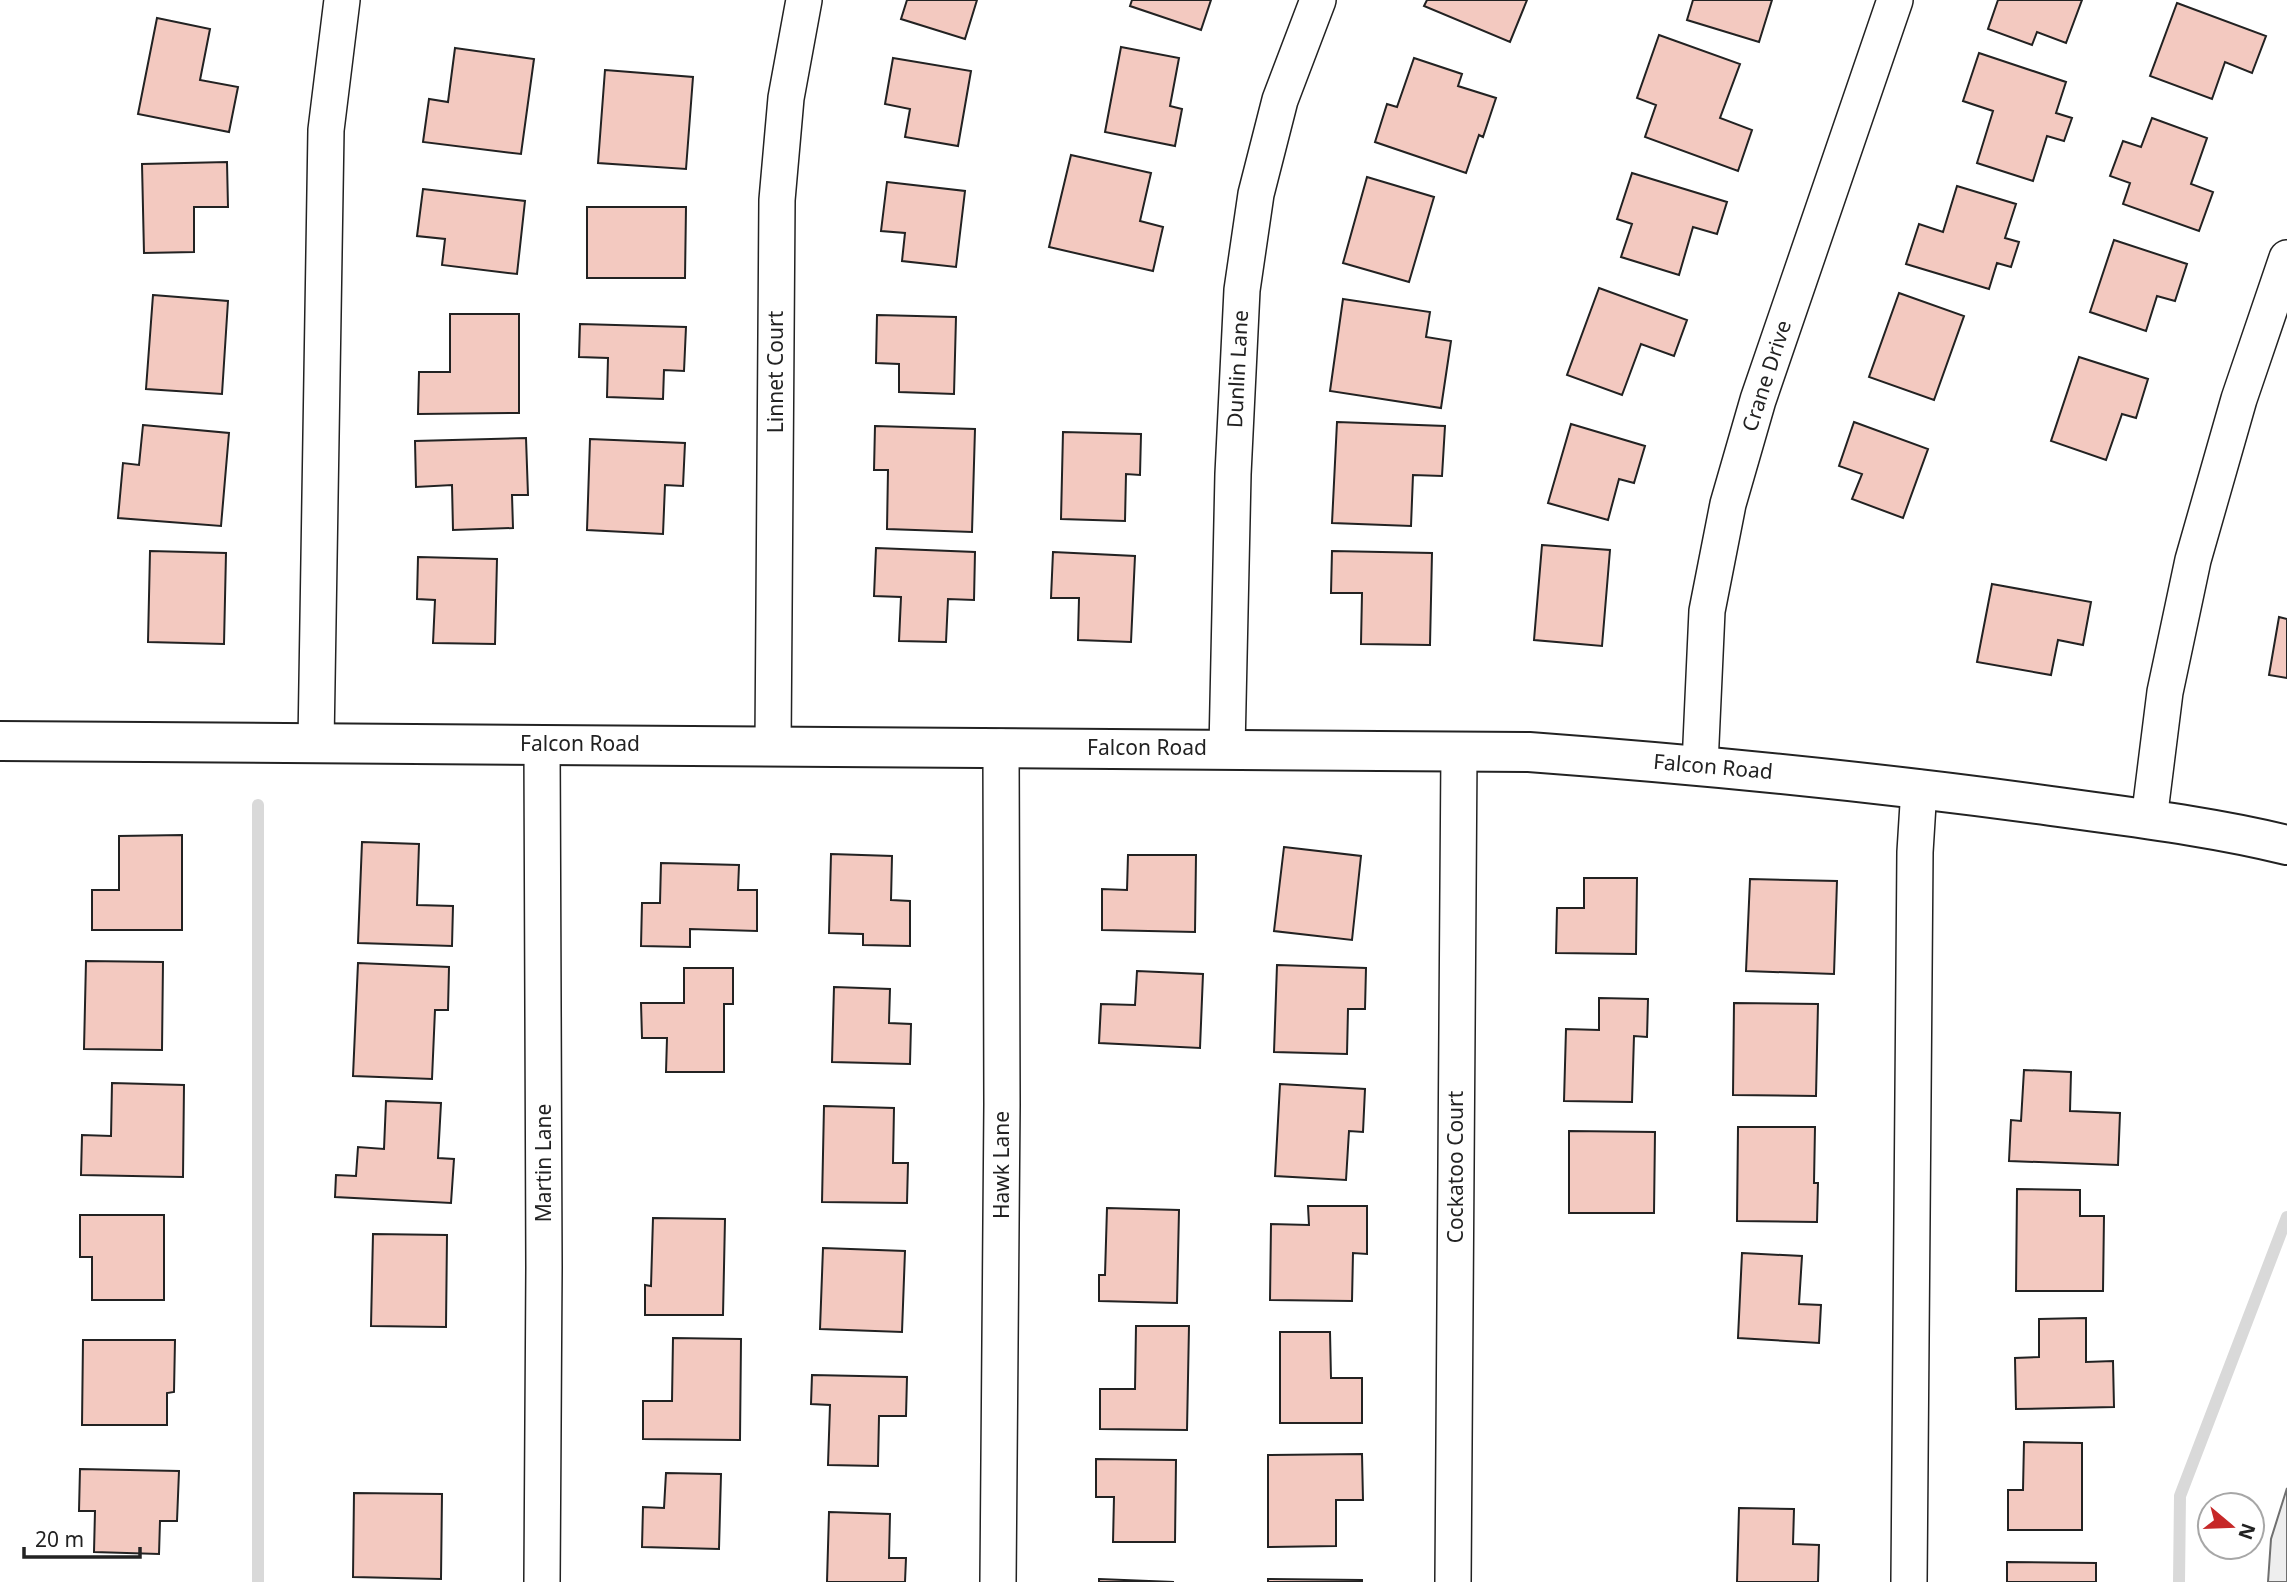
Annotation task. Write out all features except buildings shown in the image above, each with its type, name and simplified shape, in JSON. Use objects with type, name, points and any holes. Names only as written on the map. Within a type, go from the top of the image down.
[{"type":"street","points":[[316,743],[326,130],[342,0]]},
{"type":"street","name":"Linnet Court","points":[[773,746],[777,200],[786,98],[804,0]]},
{"type":"street","name":"Dunlin Lane","points":[[1227,749],[1242,290],[1256,194],[1280,100],[1318,0]]},
{"type":"street","name":"Crane Drive","points":[[1700,765],[1707,611],[1728,504],[1758,400],[1895,0]]},
{"type":"street","points":[[2149,820],[2165,692],[2193,560],[2239,398],[2287,258]]},
{"type":"street","name":"Falcon Road","points":[[0,741],[1529,752],[1700,765],[1919,788],[2149,820],[2287,845]]},
{"type":"street","name":"Martin Lane","points":[[542,744],[542,1582]]},
{"type":"street","name":"Hawk Lane","points":[[999,1582],[1001,747]]},
{"type":"street","name":"Cockatoo Court","points":[[1453,1582],[1459,751]]},
{"type":"street","points":[[1909,1582],[1915,852],[1919,788]]},
{"type":"shaded area","points":[[2287,1488],[2287,1582],[2268,1582],[2271,1539]]},
{"type":"waterway","points":[[258,805],[258,1582]]},
{"type":"waterway","points":[[2179,1582],[2180,1496],[2287,1217]]}]
